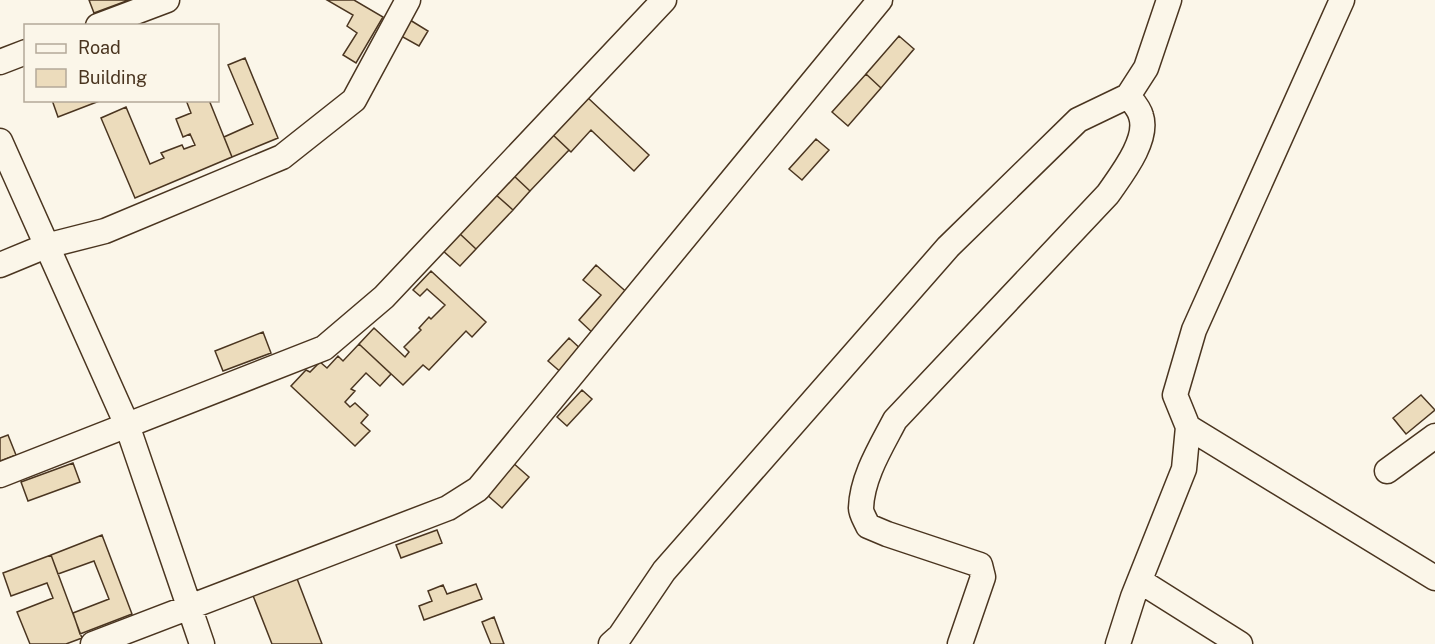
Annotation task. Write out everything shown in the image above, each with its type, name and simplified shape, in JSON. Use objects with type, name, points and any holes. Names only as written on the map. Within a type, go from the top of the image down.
[{"type":"street","points":[[103,24],[167,0]]},
{"type":"street","points":[[0,265],[46,246],[105,231],[282,157],[354,100],[408,0]]},
{"type":"street","points":[[0,475],[324,348],[384,297],[664,0]]},
{"type":"street","points":[[93,644],[448,508],[478,489],[880,0]]},
{"type":"street","points":[[611,644],[620,636],[664,571],[948,247],[1078,120],[1128,96],[1146,68],[1169,0]]},
{"type":"street","points":[[1118,644],[1184,469],[1188,427],[1174,395],[1194,330],[1342,0]]},
{"type":"street","points":[[0,62],[24,53]]},
{"type":"street","points":[[960,644],[984,577],[980,565],[868,526],[861,511],[867,481],[874,459],[895,420],[1108,194],[1133,156],[1143,129],[1138,108],[1128,96]]},
{"type":"street","points":[[1,146],[127,425],[202,644]]},
{"type":"street","points":[[1188,427],[1435,578]]},
{"type":"street","points":[[1387,471],[1435,436]]},
{"type":"street","points":[[1140,581],[1240,644]]},
{"type":"building","points":[[89,0],[129,0],[94,13]]},
{"type":"building","points":[[327,0],[354,0],[383,17],[356,63],[343,55],[357,33],[347,26],[353,15]]},
{"type":"building","points":[[410,20],[428,31],[419,46],[401,36]]},
{"type":"building","points":[[899,36],[914,49],[881,88],[866,74]]},
{"type":"building","points":[[245,58],[278,138],[232,157],[224,137],[253,124],[228,65]]},
{"type":"building","points":[[866,74],[881,88],[848,126],[832,112]]},
{"type":"building","points":[[587,97],[649,155],[634,171],[591,130],[571,152],[552,134]]},
{"type":"building","points":[[53,102],[97,102],[58,117]]},
{"type":"building","points":[[187,102],[210,102],[232,157],[135,198],[101,118],[126,107],[150,164],[164,158],[161,153],[182,145],[184,149],[195,145],[190,134],[183,137],[176,119],[191,113]]},
{"type":"building","points":[[552,134],[569,150],[530,191],[513,175]]},
{"type":"building","points":[[816,139],[829,150],[802,180],[789,169]]},
{"type":"building","points":[[513,175],[530,191],[513,210],[495,194]]},
{"type":"building","points":[[495,194],[513,210],[476,249],[459,233]]},
{"type":"building","points":[[459,233],[476,249],[460,266],[442,250]]},
{"type":"building","points":[[596,265],[631,296],[596,336],[579,320],[601,295],[583,280]]},
{"type":"building","points":[[431,271],[486,322],[472,337],[466,331],[429,370],[423,365],[403,385],[359,344],[374,328],[405,357],[409,352],[404,347],[421,330],[419,328],[429,317],[431,319],[445,305],[427,289],[420,296],[413,290]]},
{"type":"building","points":[[263,332],[271,353],[223,371],[215,351]]},
{"type":"building","points":[[569,338],[583,351],[563,374],[548,361]]},
{"type":"building","points":[[359,344],[391,374],[380,386],[366,373],[351,389],[355,391],[345,402],[350,407],[355,403],[368,415],[361,423],[370,431],[355,446],[291,386],[306,370],[310,372],[320,362],[327,368],[338,356],[343,361]]},
{"type":"building","points":[[582,390],[592,399],[567,426],[557,417]]},
{"type":"building","points":[[1421,395],[1435,410],[1406,434],[1393,418]]},
{"type":"building","points":[[8,435],[16,455],[0,461],[0,438]]},
{"type":"building","points":[[512,462],[529,477],[502,508],[486,494]]},
{"type":"building","points":[[73,463],[80,482],[28,501],[21,482]]},
{"type":"building","points":[[437,530],[442,543],[401,558],[396,545]]},
{"type":"building","points":[[102,535],[132,614],[80,634],[73,613],[109,599],[94,561],[58,574],[51,555]]},
{"type":"building","points":[[51,555],[82,638],[66,644],[30,644],[17,612],[53,598],[47,583],[11,596],[3,573]]},
{"type":"building","points":[[296,576],[322,644],[272,644],[252,593]]},
{"type":"building","points":[[476,584],[482,599],[424,620],[419,606],[432,601],[428,591],[443,585],[447,594]]},
{"type":"building","points":[[494,617],[504,644],[491,644],[482,622]]}]
